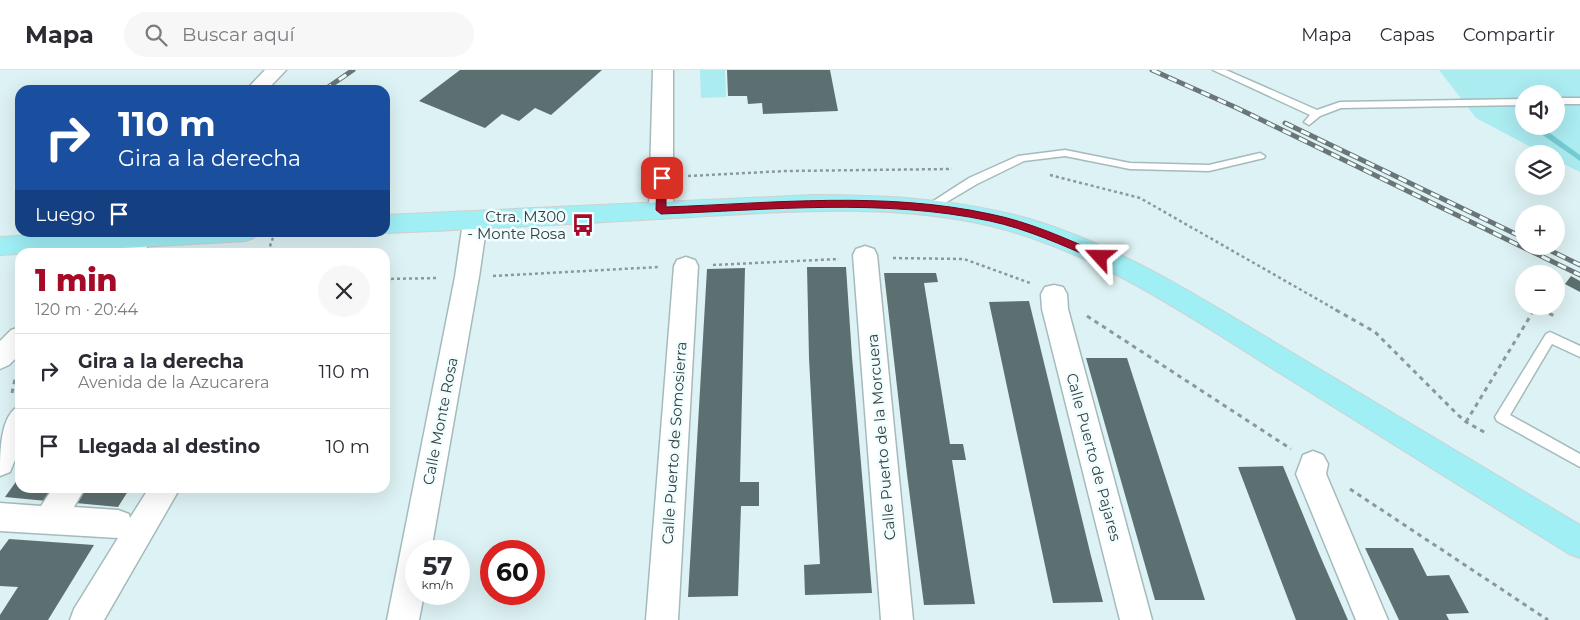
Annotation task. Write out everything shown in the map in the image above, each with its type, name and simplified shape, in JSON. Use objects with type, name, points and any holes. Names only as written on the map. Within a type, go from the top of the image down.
[{"type":"main road","points":[[390,224],[474,222],[661,210],[854,203],[929,207],[991,217],[1033,229],[1113,263],[1244,338],[1580,543]]},
{"type":"main road","points":[[0,246],[102,242],[137,245],[203,237]]},
{"type":"street","points":[[261,85],[276,70]]},
{"type":"street","points":[[661,210],[663,70]]},
{"type":"street","name":"Calle Monte Rosa","points":[[402,620],[467,277],[474,222]]},
{"type":"street","name":"Calle Puerto de la Morcuera","points":[[865,256],[897,620]]},
{"type":"street","name":"Calle Puerto de Somosierra","points":[[662,620],[686,266]]},
{"type":"street","name":"Calle Puerto de Pajares","points":[[1054,294],[1055,309],[1136,620]]},
{"type":"street","points":[[8,367],[15,350]]},
{"type":"street","points":[[0,463],[14,425],[15,416]]},
{"type":"street","points":[[1313,464],[1311,474],[1372,620]]},
{"type":"street","points":[[48,520],[67,493]]},
{"type":"street","points":[[86,620],[162,493]]},
{"type":"street","points":[[0,516],[118,524]]},
{"type":"lane","points":[[1218,70],[1317,114]]},
{"type":"lane","points":[[1565,102],[1580,101]]},
{"type":"lane","points":[[1309,122],[1317,114],[1340,105],[1515,102]]},
{"type":"lane","points":[[929,207],[973,181],[1022,158],[1065,153],[1130,166],[1210,168],[1260,156]]},
{"type":"lane","points":[[1580,352],[1550,337],[1502,417],[1580,461]]},
{"type":"path","points":[[390,280],[865,256],[964,259],[1012,275],[1054,294],[1548,620]]},
{"type":"path","points":[[1466,422],[1531,315]]},
{"type":"path","points":[[8,367],[15,401]]},
{"type":"shaded area","points":[[700,70],[725,70],[726,97],[701,98]]},
{"type":"shaded area","points":[[1439,70],[1580,70],[1580,172],[1565,164],[1565,145],[1527,145],[1476,118]]},
{"type":"building","points":[[460,70],[602,70],[551,115],[535,108],[519,121],[502,114],[485,128],[419,101]]},
{"type":"building","points":[[727,70],[830,70],[838,111],[763,114],[762,103],[748,104],[747,96],[728,96]]},
{"type":"building","points":[[807,267],[846,267],[872,593],[805,595],[804,565],[820,564],[809,358]]},
{"type":"building","points":[[745,268],[740,482],[759,482],[759,506],[741,506],[738,596],[688,597],[707,269]]},
{"type":"building","points":[[884,273],[936,273],[938,282],[924,283],[950,444],[963,444],[966,460],[952,460],[975,604],[924,605]]},
{"type":"building","points":[[1571,276],[1580,281],[1580,292],[1565,284]]},
{"type":"building","points":[[1029,301],[1103,602],[1053,603],[989,302]]},
{"type":"building","points":[[1086,358],[1127,358],[1205,600],[1155,600]]},
{"type":"building","points":[[1283,466],[1348,620],[1296,620],[1238,467]]},
{"type":"building","points":[[15,483],[15,493],[53,493],[47,501],[5,497]]},
{"type":"building","points":[[83,493],[127,493],[118,507],[76,503]]},
{"type":"building","points":[[9,539],[94,545],[48,620],[0,620],[0,615],[18,587],[0,586],[0,551]]},
{"type":"building","points":[[1365,548],[1413,548],[1427,576],[1449,575],[1469,613],[1446,614],[1449,620],[1399,620]]},
{"type":"waterway","points":[[1547,135],[1580,159]]},
{"type":"railway","points":[[331,85],[353,70]]},
{"type":"railway","points":[[1152,70],[1237,108],[1580,275]]},
{"type":"railway","points":[[1285,123],[1515,234]]},
{"type":"railway","points":[[1559,255],[1580,265]]},
{"type":"place","name":"Ctra. M300 - Monte Rosa","points":[[583,225]]},
{"type":"route","points":[[662,178],[661,210],[854,203],[929,207],[991,217],[1033,229],[1100,257]]}]
